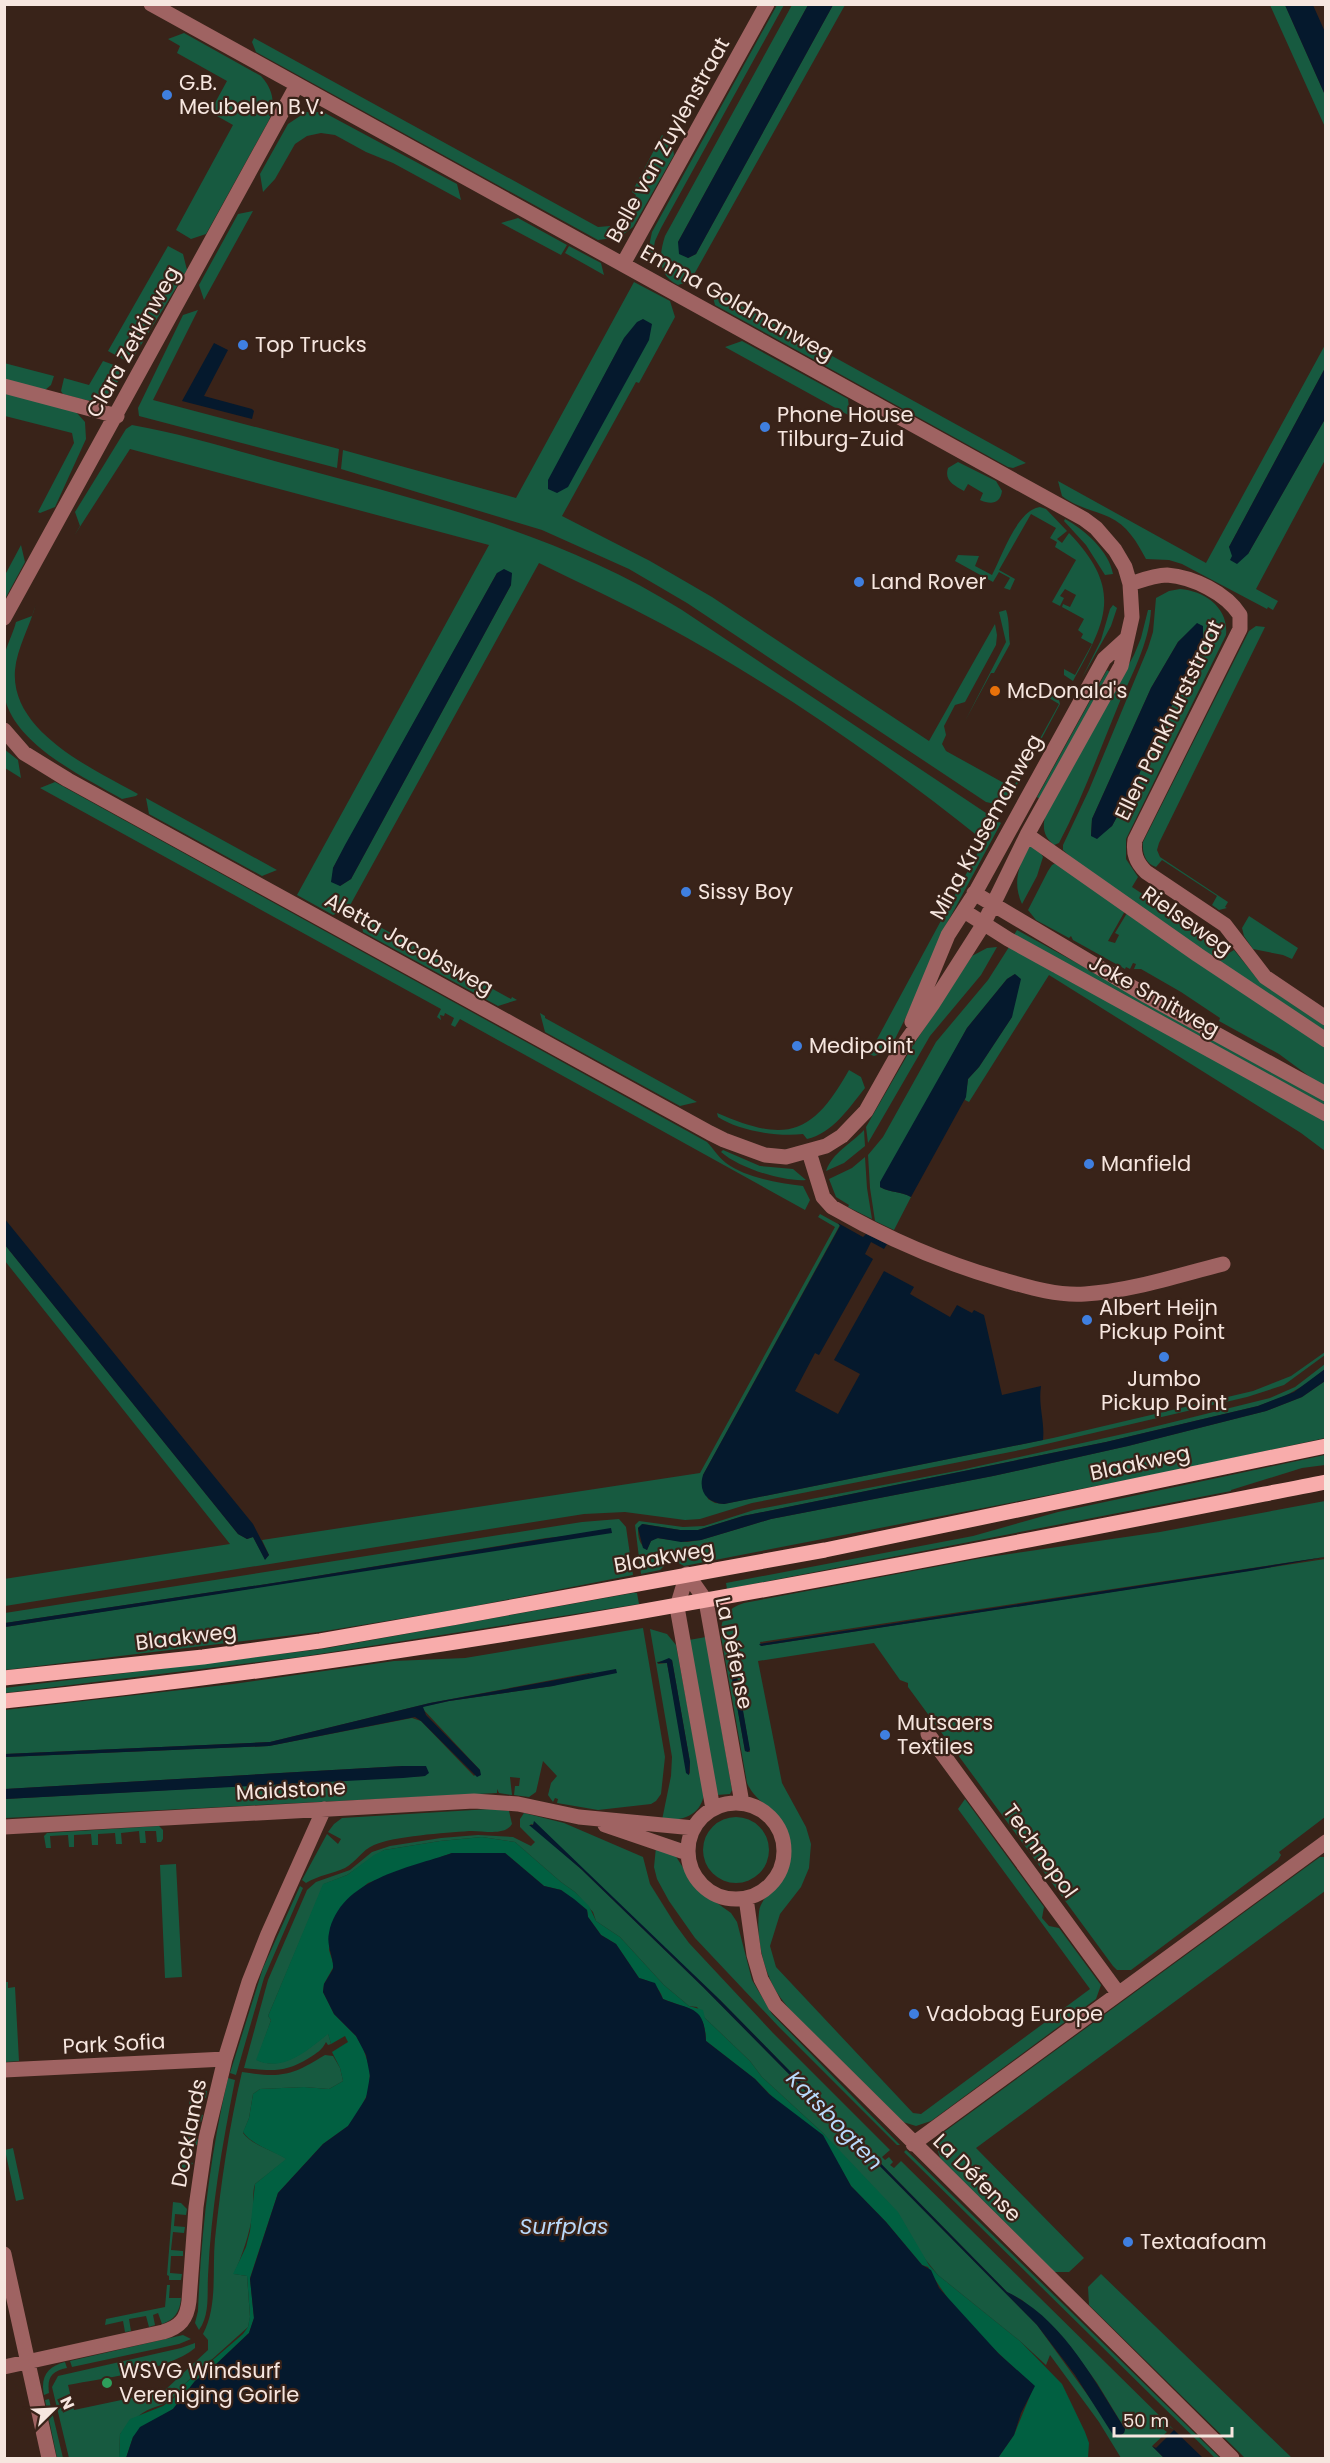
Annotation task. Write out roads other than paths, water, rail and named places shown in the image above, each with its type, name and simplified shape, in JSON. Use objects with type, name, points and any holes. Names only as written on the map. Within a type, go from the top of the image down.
[{"type":"main road","name":"Blaakweg","points":[[4,1678],[202,1657],[320,1641],[825,1550],[1326,1446]]},
{"type":"main road","name":"Blaakweg","points":[[4,1701],[162,1684],[412,1650],[676,1607],[847,1576],[1326,1482]]},
{"type":"street","name":"Emma Goldmanweg","points":[[151,4],[1084,519],[1096,528],[1115,550],[1130,584]]},
{"type":"street","name":"Belle van Zuylenstraat","points":[[623,264],[767,4]]},
{"type":"street","name":"Clara Zetkinweg","points":[[4,618],[297,85]]},
{"type":"street","points":[[4,386],[117,416]]},
{"type":"street","name":"Ellen Pankhurststraat","points":[[1130,584],[1166,575],[1181,578],[1226,598],[1240,615],[1240,630],[1135,840],[1133,849],[1139,865],[1225,925],[1265,977],[1326,1018]]},
{"type":"street","name":"Mina Krusemanweg","points":[[809,1152],[826,1146],[856,1123],[902,1047],[983,925],[1027,835],[1121,666],[1132,617],[1130,584]]},
{"type":"street","name":"Mina Krusemanweg","points":[[902,1047],[948,935],[964,911],[1104,659],[1126,639]]},
{"type":"street","name":"Aletta Jacobsweg","points":[[4,730],[24,753],[68,780],[724,1140],[765,1155],[786,1157],[809,1152]]},
{"type":"street","name":"Rielseweg","points":[[1027,835],[1198,955],[1326,1040]]},
{"type":"street","name":"Joke Smitweg","points":[[974,893],[1147,996],[1326,1094]]},
{"type":"street","name":"Joke Smitweg","points":[[964,911],[983,925],[1326,1114]]},
{"type":"street","points":[[809,1152],[823,1197],[832,1208],[922,1253],[1034,1289],[1061,1294],[1085,1294],[1120,1289],[1223,1264]]},
{"type":"street","name":"La Défense","points":[[687,1574],[706,1601],[742,1803]]},
{"type":"street","name":"La Défense","points":[[687,1574],[676,1607],[713,1809]]},
{"type":"street","name":"Technopol","points":[[928,1734],[1118,1993]]},
{"type":"street","name":"Maidstone","points":[[4,1827],[493,1801],[528,1805],[579,1816],[694,1828]]},
{"type":"street","points":[[742,1803],[760,1810],[775,1824],[781,1836],[782,1863],[769,1886],[758,1894],[746,1898],[729,1899],[713,1894],[700,1883],[691,1869],[687,1853],[694,1828],[703,1816],[727,1804],[742,1803]]},
{"type":"street","name":"Docklands","points":[[28,2362],[174,2329],[183,2322],[188,2313],[196,2207],[206,2138],[225,2059],[256,1963],[324,1809]]},
{"type":"street","name":"Maidstone","points":[[579,1816],[687,1853]]},
{"type":"street","points":[[913,2144],[1326,1842]]},
{"type":"street","name":"La Défense","points":[[746,1898],[754,1955],[761,1979],[775,2005],[1232,2458]]},
{"type":"street","name":"Park Sofia","points":[[4,2070],[225,2059]]},
{"type":"street","points":[[4,2254],[49,2458]]},
{"type":"street","points":[[4,2367],[28,2362]]},
{"type":"water","points":[[808,5],[833,5],[696,254],[688,258],[679,254],[678,242]]},
{"type":"water","points":[[1285,5],[1313,5],[1325,32],[1325,95]]},
{"type":"water","points":[[643,319],[652,324],[649,340],[568,487],[557,493],[548,489],[548,480],[624,338],[637,322]]},
{"type":"water","points":[[214,343],[228,350],[204,396],[252,409],[254,411],[252,419],[182,401]]},
{"type":"water","points":[[1325,368],[1325,419],[1248,554],[1237,564],[1230,560],[1232,556],[1229,547]]},
{"type":"water","points":[[504,569],[512,573],[511,585],[351,879],[340,886],[331,882],[333,868],[345,845],[497,573]]},
{"type":"water","points":[[1197,623],[1203,626],[1203,644],[1148,752],[1136,782],[1112,826],[1097,839],[1091,836],[1092,819],[1151,688],[1178,642]]},
{"type":"water","points":[[1015,974],[1021,979],[1012,1017],[979,1067],[968,1079],[966,1097],[911,1197],[880,1187],[880,1182],[967,1028],[1007,979]]},
{"type":"water","points":[[4,1218],[253,1524],[269,1555],[265,1560],[253,1537],[247,1539],[238,1534],[5,1245]]},
{"type":"water","points":[[838,1223],[863,1237],[866,1234],[887,1244],[884,1249],[871,1242],[865,1254],[873,1259],[819,1355],[815,1353],[795,1391],[838,1414],[860,1374],[834,1360],[884,1271],[914,1287],[910,1294],[950,1317],[957,1305],[972,1313],[974,1310],[984,1315],[1002,1395],[1041,1386],[1043,1440],[724,1504],[713,1501],[703,1491],[703,1475],[840,1226]]},
{"type":"water","points":[[1325,1369],[1325,1381],[1302,1397],[1266,1411],[1128,1446],[993,1476],[771,1519],[701,1540],[681,1542],[658,1538],[651,1541],[647,1550],[643,1548],[638,1528],[642,1524],[680,1530],[698,1530],[743,1516],[1106,1442],[1258,1406],[1294,1392]]},
{"type":"water","points":[[611,1528],[612,1533],[5,1627],[5,1623],[280,1582]]},
{"type":"water","points":[[1325,1557],[1250,1571],[761,1646],[759,1644]]},
{"type":"water","points":[[734,1643],[735,1648],[732,1649],[750,1750],[748,1752],[745,1751],[727,1650],[724,1647],[724,1645]]},
{"type":"water","points":[[669,1658],[672,1660],[690,1762],[689,1775],[686,1773],[667,1663],[657,1663]]},
{"type":"water","points":[[616,1669],[617,1673],[553,1686],[423,1707],[426,1715],[480,1770],[481,1775],[477,1777],[415,1717],[269,1746],[5,1757],[5,1754],[270,1742],[430,1703]]},
{"type":"water","points":[[426,1766],[429,1773],[425,1776],[403,1778],[5,1799],[5,1789]]},
{"type":"water","name":"Katsbogten","points":[[534,1821],[720,2000],[1007,2292],[1045,2318],[1061,2334],[1101,2390],[1125,2429],[1124,2433],[1115,2438],[1075,2375],[1037,2325],[703,1987],[581,1869],[529,1825],[533,1825]]},
{"type":"water","name":"Surfplas","points":[[452,1853],[505,1853],[544,1886],[561,1890],[574,1899],[587,1910],[588,1917],[601,1935],[616,1944],[639,1978],[655,1983],[663,1999],[695,2011],[703,2021],[706,2041],[755,2079],[769,2094],[823,2135],[851,2186],[886,2222],[922,2265],[931,2270],[939,2288],[999,2354],[1035,2386],[1021,2413],[1014,2435],[998,2458],[126,2458],[133,2437],[140,2427],[173,2409],[195,2381],[249,2333],[254,2318],[250,2279],[278,2193],[323,2144],[348,2126],[366,2098],[370,2076],[366,2055],[356,2036],[334,2014],[323,1992],[324,1984],[333,1969],[328,1938],[336,1915],[347,1900],[378,1878]]},
{"type":"water","points":[[1174,2430],[1203,2458],[1164,2458],[1152,2446],[1156,2448]]},
{"type":"place","name":"G.B. Meubelen B.V.","points":[[167,95]]},
{"type":"place","name":"Top Trucks","points":[[243,345]]},
{"type":"place","name":"Phone House Tilburg-Zuid","points":[[765,427]]},
{"type":"place","name":"Land Rover","points":[[859,582]]},
{"type":"place","name":"McDonald's","points":[[995,691]]},
{"type":"place","name":"Sissy Boy","points":[[686,892]]},
{"type":"place","name":"Medipoint","points":[[797,1046]]},
{"type":"place","name":"Manfield","points":[[1089,1164]]},
{"type":"place","name":"Albert Heijn Pickup Point","points":[[1087,1320]]},
{"type":"place","name":"Jumbo Pickup Point","points":[[1164,1357]]},
{"type":"place","name":"Mutsaers Textiles","points":[[885,1735]]},
{"type":"place","name":"Vadobag Europe","points":[[914,2014]]},
{"type":"place","name":"Textaafoam","points":[[1128,2242]]},
{"type":"place","name":"WSVG Windsurf Vereniging Goirle","points":[[107,2383]]}]
